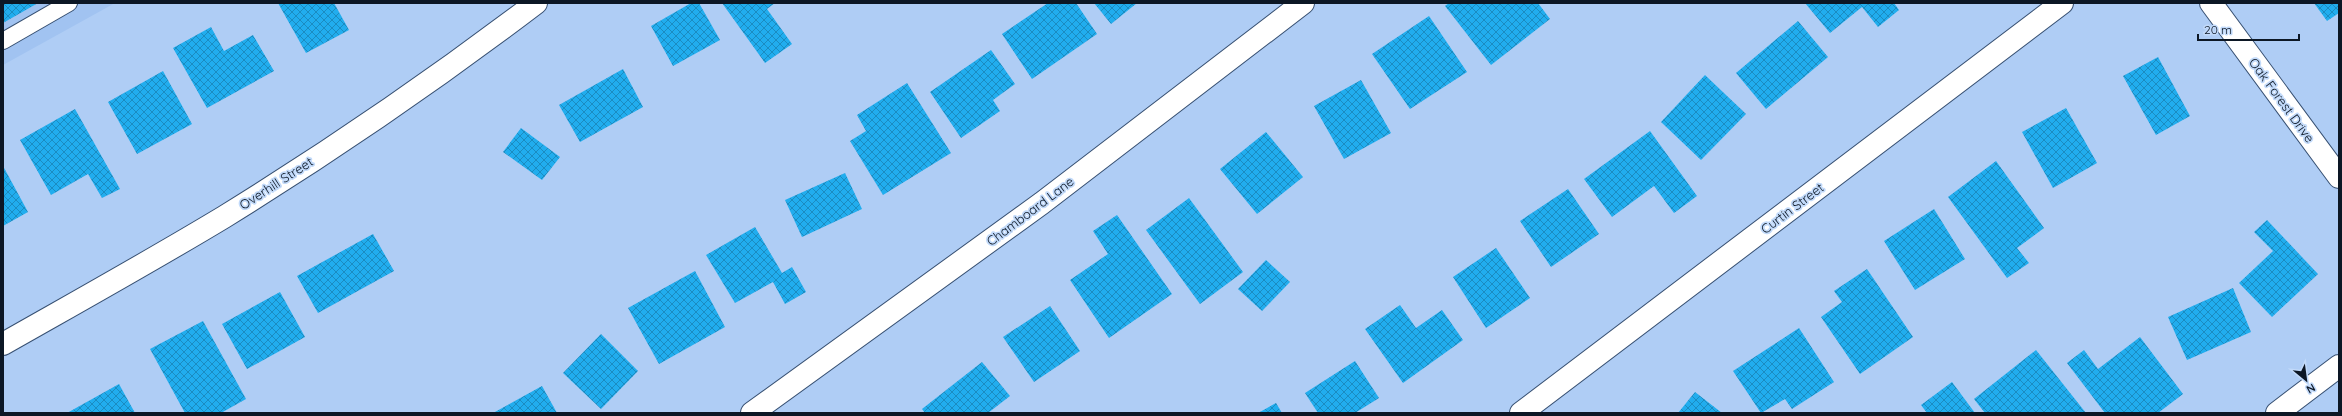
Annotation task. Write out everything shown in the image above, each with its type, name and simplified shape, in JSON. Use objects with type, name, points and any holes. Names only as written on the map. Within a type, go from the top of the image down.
[{"type":"street","name":"Overhill Street","points":[[3,344],[224,217],[360,129],[481,45],[536,3]]},
{"type":"street","name":"Chamboard Lane","points":[[752,413],[1042,203],[1303,3]]},
{"type":"street","name":"Curtin Street","points":[[1521,413],[2062,3]]},
{"type":"street","name":"Oak Forest Drive","points":[[2211,3],[2339,177]]},
{"type":"street","points":[[2277,413],[2339,366]]},
{"type":"lane","points":[[3,41],[69,3]]},
{"type":"shaded area","points":[[3,3],[115,3],[3,65]]},
{"type":"building","points":[[3,3],[38,3],[3,23]]},
{"type":"building","points":[[278,3],[334,3],[349,30],[306,53]]},
{"type":"building","points":[[691,3],[699,3],[720,40],[673,66],[651,26]]},
{"type":"building","points":[[722,3],[775,3],[767,9],[792,44],[765,63]]},
{"type":"building","points":[[1048,3],[1076,3],[1097,34],[1032,79],[1002,34]]},
{"type":"building","points":[[1094,3],[1137,3],[1111,24]]},
{"type":"building","points":[[1449,3],[1538,3],[1550,19],[1491,65],[1445,6]]},
{"type":"building","points":[[1805,3],[1894,3],[1899,10],[1878,27],[1862,7],[1830,33]]},
{"type":"building","points":[[2314,3],[2339,3],[2339,13],[2327,21]]},
{"type":"building","points":[[1429,16],[1467,72],[1410,109],[1372,54]]},
{"type":"building","points":[[1798,21],[1828,57],[1766,109],[1736,73]]},
{"type":"building","points":[[211,27],[224,51],[253,35],[274,71],[207,108],[173,48]]},
{"type":"building","points":[[991,50],[1015,84],[993,100],[1000,111],[961,138],[930,92]]},
{"type":"building","points":[[2158,57],[2190,116],[2156,135],[2123,76]]},
{"type":"building","points":[[623,69],[643,107],[580,142],[559,105]]},
{"type":"building","points":[[163,71],[192,124],[137,154],[108,102]]},
{"type":"building","points":[[1705,75],[1746,114],[1701,160],[1661,122]]},
{"type":"building","points":[[1361,80],[1391,133],[1344,159],[1314,106]]},
{"type":"building","points":[[907,83],[951,153],[883,195],[850,141],[866,131],[857,115]]},
{"type":"building","points":[[2066,108],[2097,163],[2053,188],[2022,132]]},
{"type":"building","points":[[75,109],[120,189],[102,198],[88,174],[51,195],[20,140]]},
{"type":"building","points":[[521,128],[560,157],[542,180],[503,152]]},
{"type":"building","points":[[1650,131],[1697,196],[1674,213],[1654,186],[1612,217],[1584,179]]},
{"type":"building","points":[[1266,132],[1303,177],[1257,214],[1220,169]]},
{"type":"building","points":[[1996,161],[2044,228],[2017,248],[2029,263],[2007,278],[1948,197]]},
{"type":"building","points":[[3,166],[28,212],[3,226]]},
{"type":"building","points":[[845,173],[862,209],[802,237],[785,200]]},
{"type":"building","points":[[1568,189],[1599,234],[1551,267],[1520,221]]},
{"type":"building","points":[[1189,198],[1243,272],[1200,304],[1146,230]]},
{"type":"building","points":[[1934,209],[1965,259],[1915,290],[1884,241]]},
{"type":"building","points":[[1117,215],[1172,294],[1109,338],[1070,280],[1108,254],[1093,231]]},
{"type":"building","points":[[2267,220],[2318,274],[2272,317],[2239,283],[2273,251],[2254,232]]},
{"type":"building","points":[[755,227],[782,273],[792,267],[806,292],[785,304],[773,282],[735,303],[706,255]]},
{"type":"building","points":[[373,234],[394,271],[318,313],[297,276]]},
{"type":"building","points":[[1496,248],[1530,298],[1486,328],[1453,277]]},
{"type":"building","points":[[1266,260],[1290,282],[1262,311],[1238,289]]},
{"type":"building","points":[[1867,269],[1913,337],[1860,374],[1821,317],[1842,302],[1834,291]]},
{"type":"building","points":[[695,271],[725,327],[659,364],[628,308]]},
{"type":"building","points":[[2233,288],[2251,332],[2187,360],[2168,317]]},
{"type":"building","points":[[280,292],[305,337],[247,369],[222,324]]},
{"type":"building","points":[[1400,305],[1416,328],[1442,310],[1463,340],[1403,383],[1365,329]]},
{"type":"building","points":[[1050,306],[1080,351],[1034,382],[1003,337]]},
{"type":"building","points":[[203,321],[246,399],[221,413],[185,413],[150,349]]},
{"type":"building","points":[[1799,328],[1834,382],[1792,409],[1785,399],[1761,413],[1733,371]]},
{"type":"building","points":[[601,334],[638,371],[601,409],[563,373]]},
{"type":"building","points":[[2140,337],[2183,394],[2158,413],[2105,413],[2067,363],[2084,350],[2098,369]]},
{"type":"building","points":[[2036,350],[2086,413],[1985,413],[1974,399]]},
{"type":"building","points":[[1355,361],[1379,398],[1355,413],[1318,413],[1305,393]]},
{"type":"building","points":[[982,362],[1010,396],[988,413],[925,413],[922,409]]},
{"type":"building","points":[[1952,382],[1975,413],[1927,413],[1921,405]]},
{"type":"building","points":[[119,384],[135,413],[67,413]]},
{"type":"building","points":[[542,386],[557,413],[493,413]]},
{"type":"building","points":[[1695,392],[1722,413],[1678,413]]},
{"type":"building","points":[[1276,403],[1282,413],[1258,413]]}]
